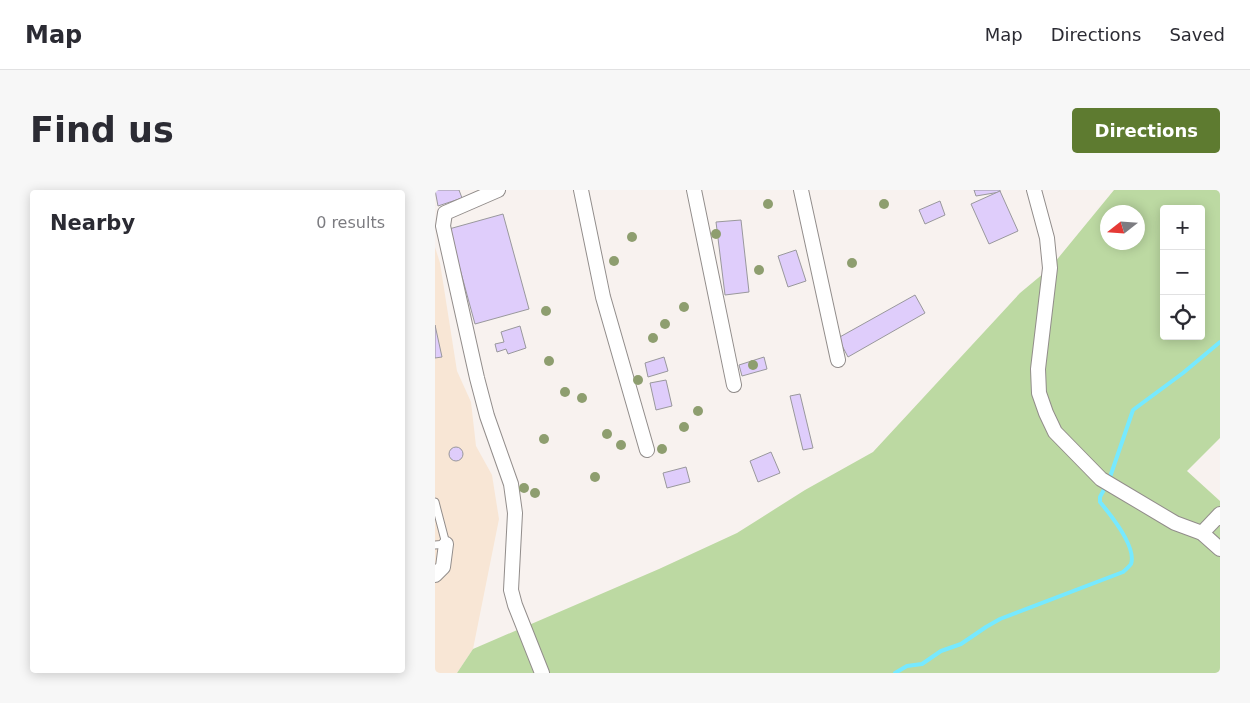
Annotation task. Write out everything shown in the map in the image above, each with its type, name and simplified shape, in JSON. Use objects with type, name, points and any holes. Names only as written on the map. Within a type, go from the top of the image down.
[{"type":"street","points":[[498,190],[445,213],[443,226],[477,378],[487,416],[512,491],[515,514],[511,590],[515,605],[542,673]]},
{"type":"street","points":[[581,190],[603,297],[647,450]]},
{"type":"street","points":[[694,190],[734,384]]},
{"type":"street","points":[[801,190],[838,360]]},
{"type":"street","points":[[1034,190],[1047,238],[1050,268],[1039,369],[1039,393],[1055,432],[1101,479],[1175,523],[1202,533],[1220,549]]},
{"type":"street","points":[[1202,533],[1220,514]]},
{"type":"street","points":[[435,575],[443,567],[440,544]]},
{"type":"lane","points":[[435,502],[440,544]]},
{"type":"shaded area","points":[[435,247],[440,263],[457,371],[471,402],[476,446],[492,475],[499,519],[473,649],[457,673],[435,673]]},
{"type":"green space","points":[[1114,190],[1220,190],[1220,438],[1187,471],[1220,501],[1220,673],[457,673],[473,649],[659,569],[737,533],[805,490],[873,452],[1020,293],[1050,268],[1100,207],[1100,250],[1145,250],[1145,205],[1102,205]]},
{"type":"building","points":[[435,190],[459,190],[462,198],[438,206]]},
{"type":"building","points":[[974,190],[1000,190],[1000,192],[976,196]]},
{"type":"building","points":[[1000,191],[1018,231],[989,244],[971,204]]},
{"type":"building","points":[[940,201],[945,215],[925,224],[919,210]]},
{"type":"building","points":[[503,214],[529,309],[475,324],[449,229]]},
{"type":"building","points":[[741,220],[749,292],[725,295],[716,222]]},
{"type":"building","points":[[796,250],[806,281],[788,287],[778,256]]},
{"type":"building","points":[[915,295],[925,313],[848,357],[838,338]]},
{"type":"building","points":[[435,325],[442,357],[435,358]]},
{"type":"building","points":[[520,326],[526,348],[508,354],[506,349],[497,352],[495,344],[504,342],[501,332]]},
{"type":"building","points":[[664,357],[668,371],[648,377],[645,363]]},
{"type":"building","points":[[764,357],[767,369],[742,376],[739,365]]},
{"type":"building","points":[[666,380],[672,406],[656,410],[650,383]]},
{"type":"building","points":[[800,394],[813,448],[803,450],[790,396]]},
{"type":"building","points":[[456,447],[461,449],[463,454],[461,459],[456,461],[451,459],[449,454],[451,449]]},
{"type":"building","points":[[771,452],[780,473],[758,482],[750,461]]},
{"type":"building","points":[[686,467],[690,482],[667,488],[663,473]]},
{"type":"waterway","points":[[1109,480],[1133,410],[1183,373],[1220,342]]},
{"type":"waterway","points":[[895,673],[907,666],[922,664],[941,651],[961,644],[1000,619],[1123,572],[1131,564],[1132,557],[1121,531],[1100,502],[1100,497],[1106,486]]}]
